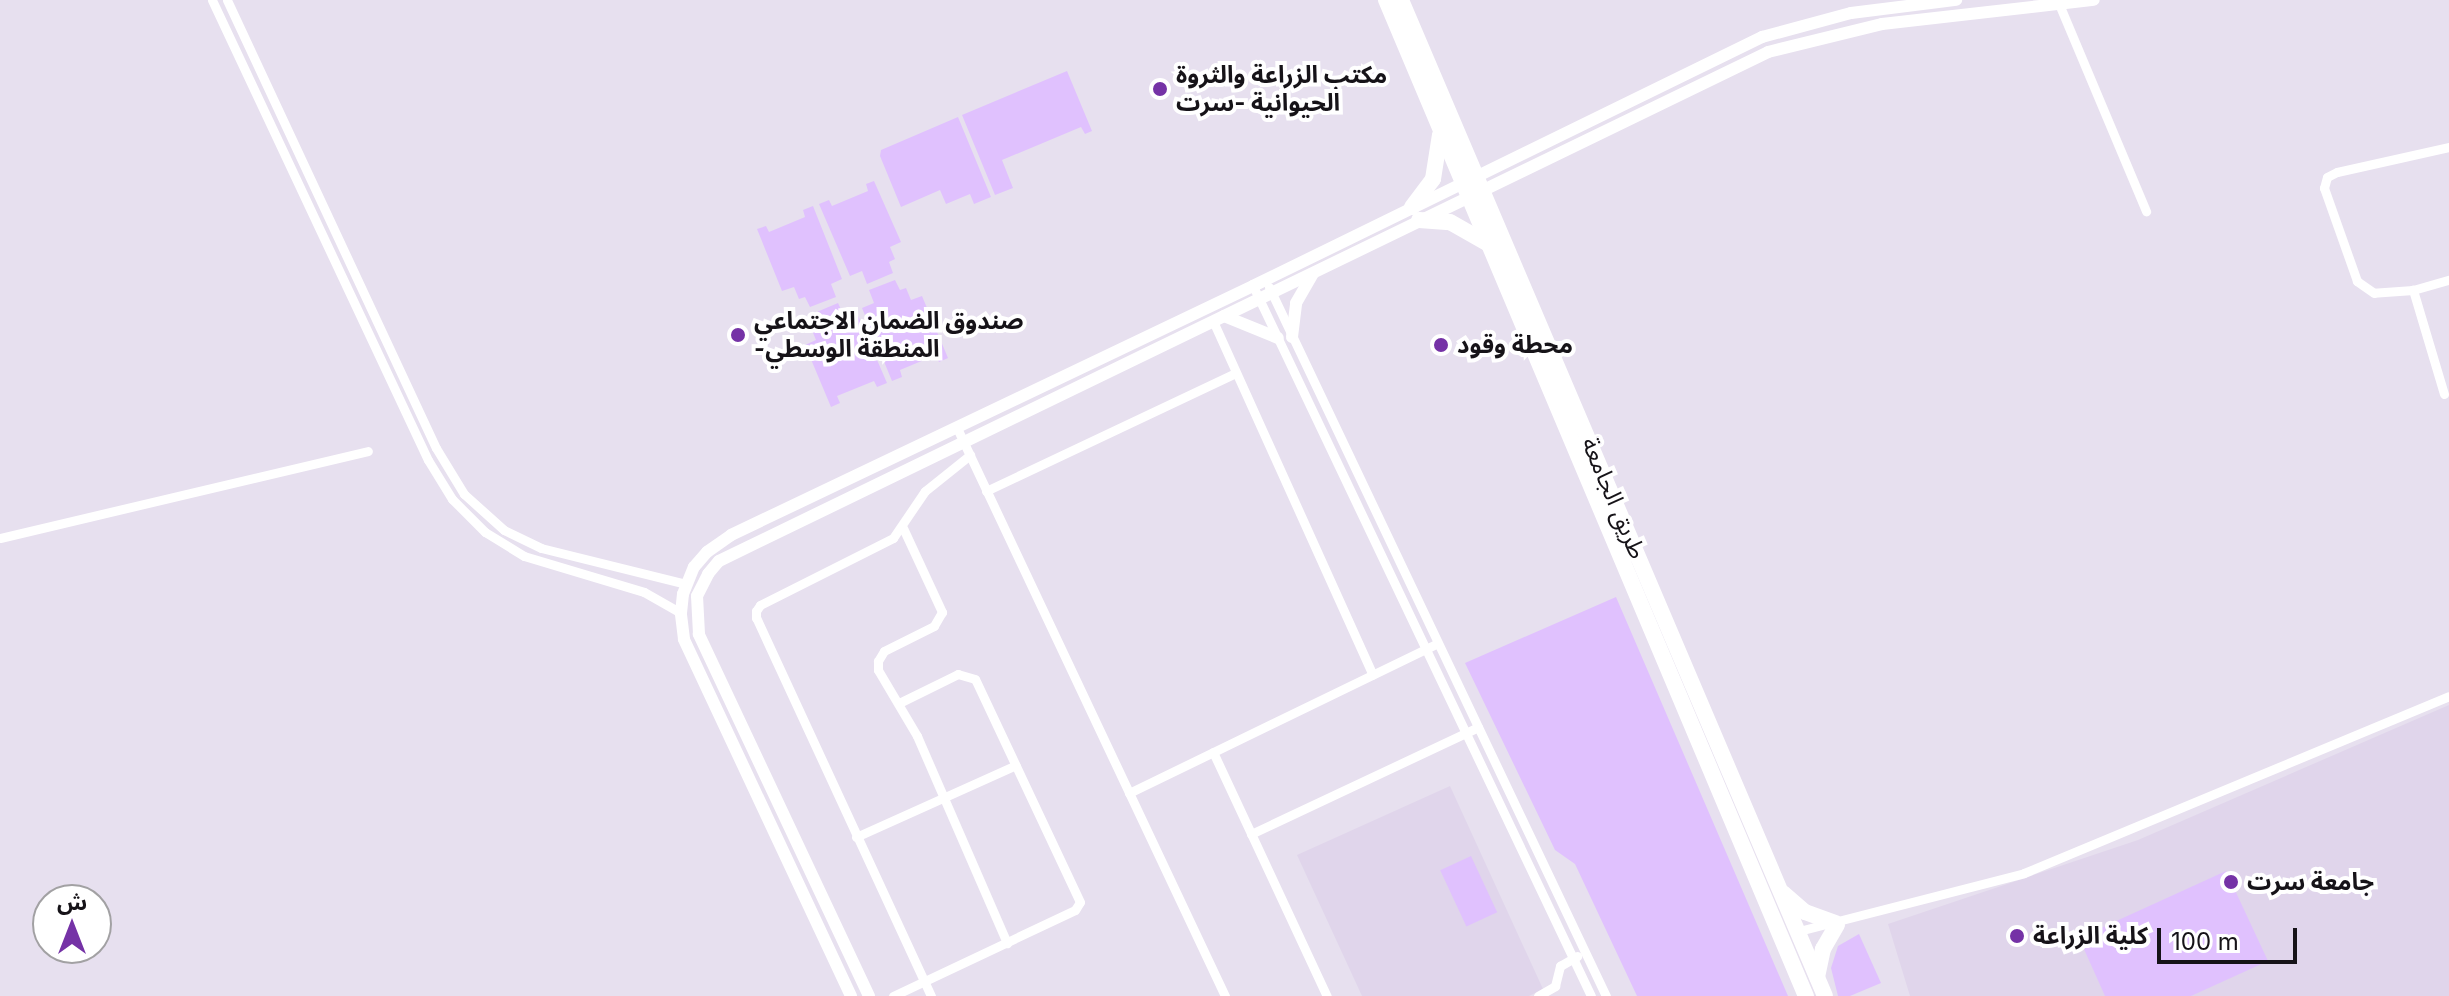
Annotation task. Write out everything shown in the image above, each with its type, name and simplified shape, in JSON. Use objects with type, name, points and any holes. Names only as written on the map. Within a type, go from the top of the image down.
[{"type":"highway","name":"طريق الجامعة","points":[[1386,0],[1440,130],[1473,186],[1489,245],[1538,339]]},
{"type":"highway","name":"طريق الجامعة","points":[[1401,0],[1473,186],[1652,611],[1791,937],[1825,996]]},
{"type":"highway","points":[[1440,130],[1440,152],[1433,179],[1416,213],[1462,227],[1489,245]]},
{"type":"highway","name":"طريق الجامعة","points":[[1652,611],[1779,889],[1806,996]]},
{"type":"highway","points":[[1779,889],[1805,912],[1841,923],[1823,949],[1817,978]]},
{"type":"street","points":[[212,0],[428,460],[452,499],[485,532],[524,556],[644,592],[681,613],[696,613]]},
{"type":"street","points":[[227,0],[436,448],[456,484],[493,522],[528,543],[581,560],[686,584]]},
{"type":"street","points":[[1473,186],[1762,37],[1851,13],[1956,0]]},
{"type":"street","points":[[851,996],[687,647],[681,613],[686,584],[700,559],[731,535],[1259,283],[1768,52],[1868,27],[2094,0]]},
{"type":"street","points":[[2059,4],[2146,211]]},
{"type":"street","points":[[2449,147],[2337,172],[2324,182],[2357,281],[2374,293],[2413,290],[2449,280]]},
{"type":"street","points":[[869,996],[702,641],[696,613],[700,588],[711,569],[732,552],[1272,293],[1416,213]]},
{"type":"street","points":[[1292,337],[1296,303],[1313,272]]},
{"type":"street","points":[[1259,283],[1272,293],[1606,996]]},
{"type":"street","points":[[1259,283],[1259,299],[1591,996]]},
{"type":"street","points":[[2413,290],[2444,394]]},
{"type":"street","points":[[1218,319],[1242,320],[1278,338]]},
{"type":"street","points":[[1218,319],[1234,374],[1373,675]]},
{"type":"street","points":[[986,491],[1234,374]]},
{"type":"street","points":[[957,428],[1225,996]]},
{"type":"street","points":[[0,538],[368,451]]},
{"type":"street","points":[[931,996],[856,837],[756,611],[760,605],[887,542],[903,528],[925,491],[970,455]]},
{"type":"street","points":[[903,528],[942,612],[934,626],[887,649],[879,657],[878,670],[926,756],[941,798],[1007,943]]},
{"type":"street","points":[[700,559],[711,569]]},
{"type":"street","points":[[1129,793],[1438,643]]},
{"type":"street","points":[[893,996],[1075,910],[1080,902],[977,683],[969,675],[958,674],[899,703]]},
{"type":"street","points":[[1791,937],[1981,887],[2050,864],[2449,696]]},
{"type":"street","points":[[1251,834],[1478,727]]},
{"type":"street","points":[[1213,752],[1327,996]]},
{"type":"street","points":[[856,837],[1016,765]]},
{"type":"street","points":[[1538,996],[1555,986],[1560,966],[1585,953]]},
{"type":"shaded area","points":[[1067,71],[1092,131],[1085,134],[1081,127],[1002,160],[1013,188],[995,195],[962,115]]},
{"type":"shaded area","points":[[958,117],[991,197],[974,204],[970,194],[946,204],[940,190],[901,207],[880,156],[881,150]]},
{"type":"shaded area","points":[[874,181],[901,242],[890,247],[895,259],[889,262],[893,273],[867,284],[862,271],[850,276],[819,204],[829,200],[832,206],[868,191],[866,184]]},
{"type":"shaded area","points":[[813,206],[842,279],[831,284],[836,297],[810,307],[805,297],[799,299],[794,287],[782,291],[757,229],[766,226],[769,232],[805,217],[803,210]]},
{"type":"shaded area","points":[[895,280],[900,290],[906,288],[911,300],[922,296],[948,358],[939,362],[936,355],[900,370],[902,377],[892,381],[862,308],[874,303],[869,290]]},
{"type":"shaded area","points":[[838,303],[844,316],[856,311],[887,383],[877,387],[874,381],[837,396],[840,403],[831,407],[805,345],[816,340],[811,328],[817,325],[812,314]]},
{"type":"shaded area","points":[[1616,597],[1788,996],[1637,996],[1575,864],[1555,850],[1465,663]]},
{"type":"shaded area","name":"جامعة سرت","points":[[2449,705],[2449,996],[1910,996],[1888,924],[2138,840]]},
{"type":"shaded area","points":[[1450,786],[1543,989],[1529,996],[1362,996],[1297,855]]},
{"type":"shaded area","points":[[1471,856],[1497,912],[1466,927],[1440,870]]},
{"type":"shaded area","points":[[2226,871],[2268,961],[2191,996],[2105,996],[2079,938]]},
{"type":"shaded area","points":[[1859,934],[1881,983],[1850,996],[1838,996],[1831,968],[1838,946]]},
{"type":"place","name":"مكتب الزراعة والثروة الحيوانية -سرت","points":[[1160,89]]},
{"type":"place","name":"صندوق الضمان الاجتماعي -المنطقة الوسطي","points":[[738,335]]},
{"type":"place","name":"محطة وقود","points":[[1441,345]]},
{"type":"place","name":"جامعة سرت","points":[[2231,882]]},
{"type":"place","name":"كلية الزراعة","points":[[2017,936]]}]
